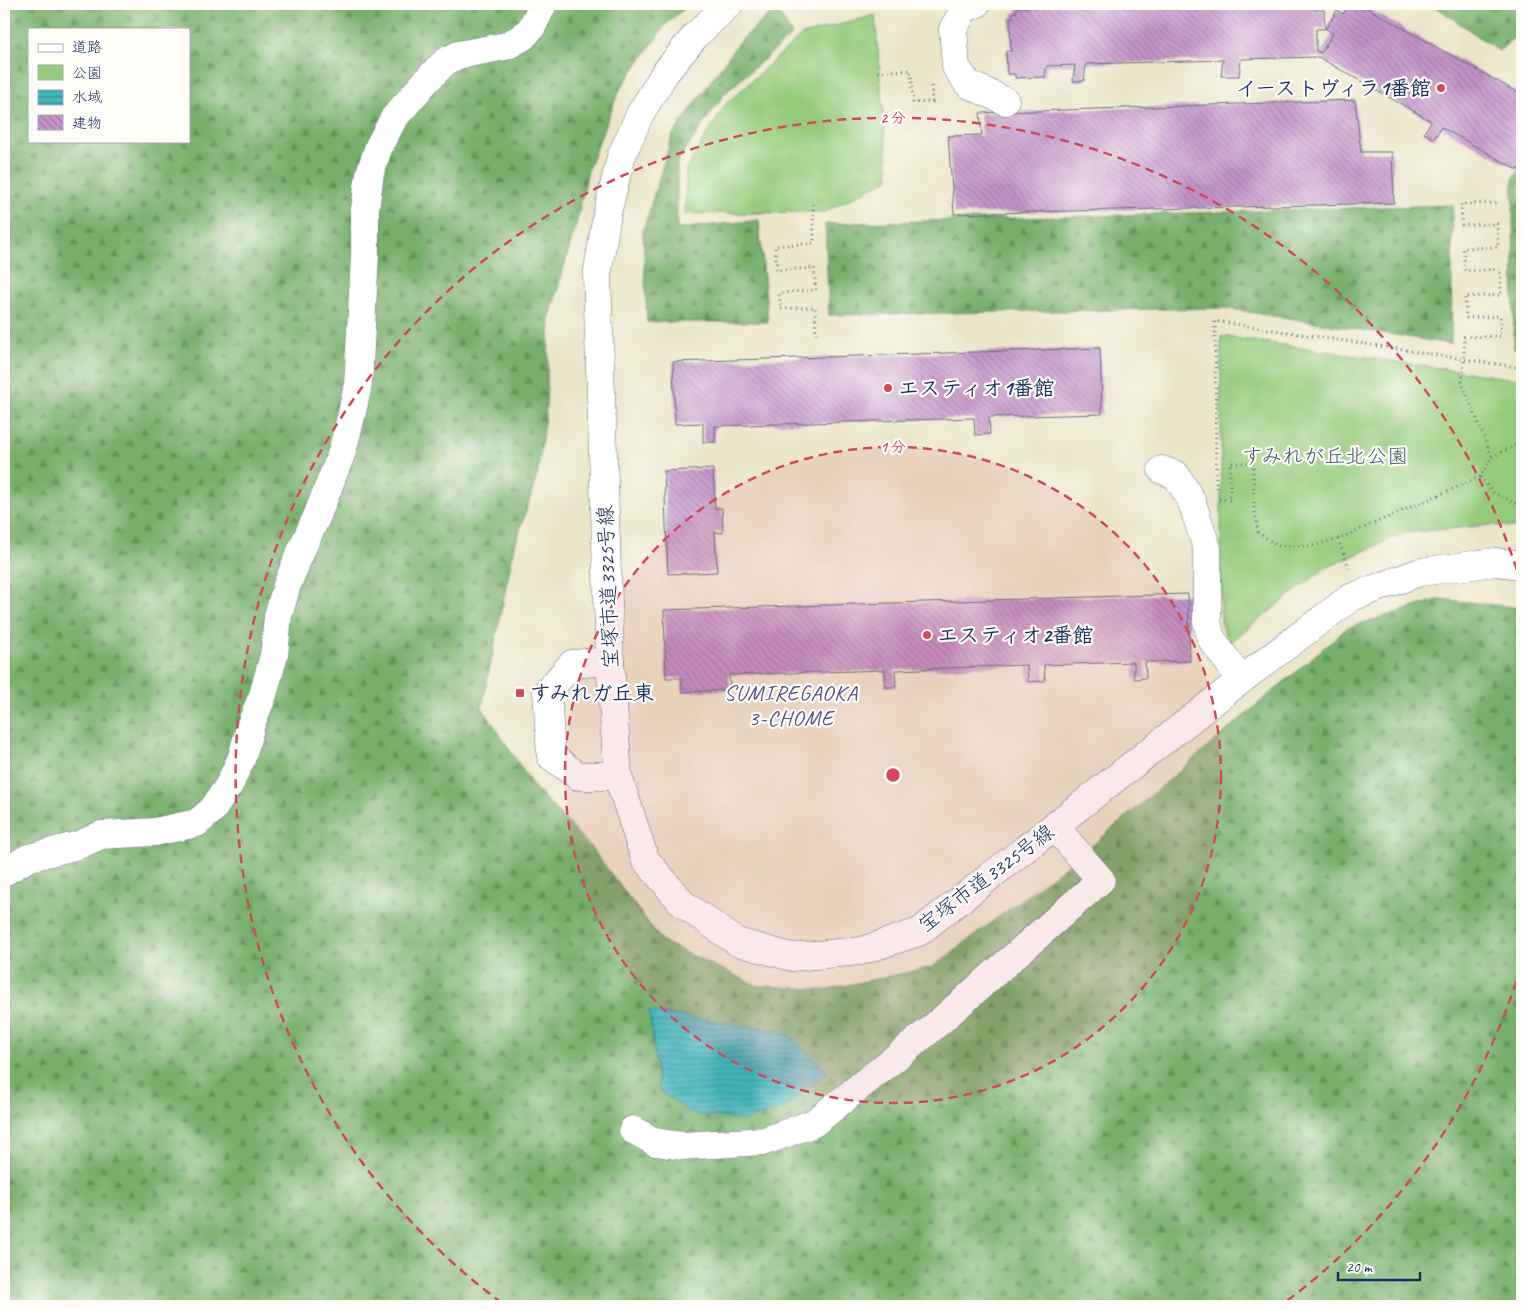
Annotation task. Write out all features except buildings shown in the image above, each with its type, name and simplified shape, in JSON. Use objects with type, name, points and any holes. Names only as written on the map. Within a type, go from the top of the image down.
[{"type":"street","points":[[4,872],[28,858],[79,845],[101,835],[155,832],[197,823],[213,809],[229,785],[242,757],[251,724],[263,695],[274,655],[278,616],[287,585],[342,452],[351,417],[358,385],[365,254],[365,208],[370,173],[379,146],[394,118],[445,62],[458,55],[506,46],[523,37],[532,27],[543,4]]},
{"type":"street","name":"宝塚市道3325号線","points":[[729,4],[696,35],[665,73],[645,106],[621,157],[607,214],[597,276],[610,661],[618,776],[645,859],[683,904],[737,942],[792,957],[861,951],[918,932],[1241,680],[1350,598],[1420,572],[1495,562],[1522,565]]},
{"type":"street","points":[[976,4],[965,8],[953,28],[956,67],[968,84],[1005,101]]},
{"type":"street","points":[[1162,470],[1176,475],[1191,500],[1207,548],[1207,622],[1211,638],[1241,680]]},
{"type":"street","points":[[610,661],[572,664],[547,692],[550,756],[578,776],[618,776]]},
{"type":"street","points":[[633,1130],[655,1142],[682,1146],[765,1141],[814,1123],[929,1031],[1101,880],[1054,826]]},
{"type":"path","points":[[878,72],[911,70],[913,104],[932,102],[931,78]]},
{"type":"path","points":[[1492,457],[1462,383],[1464,337],[1501,336],[1500,316],[1466,318],[1465,296],[1501,295],[1500,270],[1465,271],[1464,248],[1498,247],[1497,224],[1462,225],[1461,204],[1496,203]]},
{"type":"path","points":[[813,204],[814,243],[775,246],[777,270],[814,268],[816,290],[779,293],[781,309],[815,306],[816,334]]},
{"type":"path","points":[[1216,488],[1215,321],[1522,368]]},
{"type":"path","points":[[1216,498],[1230,500],[1230,463],[1254,463],[1254,505],[1258,532],[1277,546],[1311,546],[1338,539],[1480,477],[1492,457],[1522,442]]},
{"type":"path","points":[[1480,477],[1492,492],[1520,505],[1522,504]]},
{"type":"path","points":[[1338,539],[1349,568]]},
{"type":"green space","points":[[4,4],[690,4],[667,23],[620,89],[589,166],[576,225],[550,316],[546,407],[538,473],[513,552],[482,707],[533,786],[592,849],[663,942],[756,985],[824,990],[933,967],[1093,845],[1347,628],[1440,599],[1522,608],[1522,1306],[4,1306]]},
{"type":"green space","points":[[1432,4],[1522,4],[1522,30],[1499,51]]},
{"type":"green space","points":[[776,8],[792,35],[724,94],[677,162],[677,229],[759,220],[768,322],[647,322],[643,231],[672,136],[738,43]]},
{"type":"green space","points":[[875,15],[889,179],[824,212],[685,214],[686,169],[725,105],[802,35]]},
{"type":"green space","points":[[1522,165],[1522,350],[1514,349],[1513,179]]},
{"type":"green space","points":[[1453,205],[1451,344],[1224,308],[829,315],[825,224]]},
{"type":"green space","name":"すみれが丘北公園","points":[[1221,336],[1522,380],[1522,528],[1490,525],[1404,533],[1324,569],[1230,642],[1221,625]]},
{"type":"water","points":[[649,1011],[786,1032],[827,1072],[785,1107],[748,1120],[693,1114],[659,1091]]},
{"type":"place","name":"イーストヴィラ1番館","points":[[1441,88]]},
{"type":"place","name":"エスティオ1番館","points":[[888,388]]},
{"type":"place","name":"エスティオ2番館","points":[[927,635]]},
{"type":"place","name":"すみれガ丘東","points":[[520,693]]},
{"type":"district","name":"SUMIREGAOKA 3-CHOME","points":[[791,706]]}]
